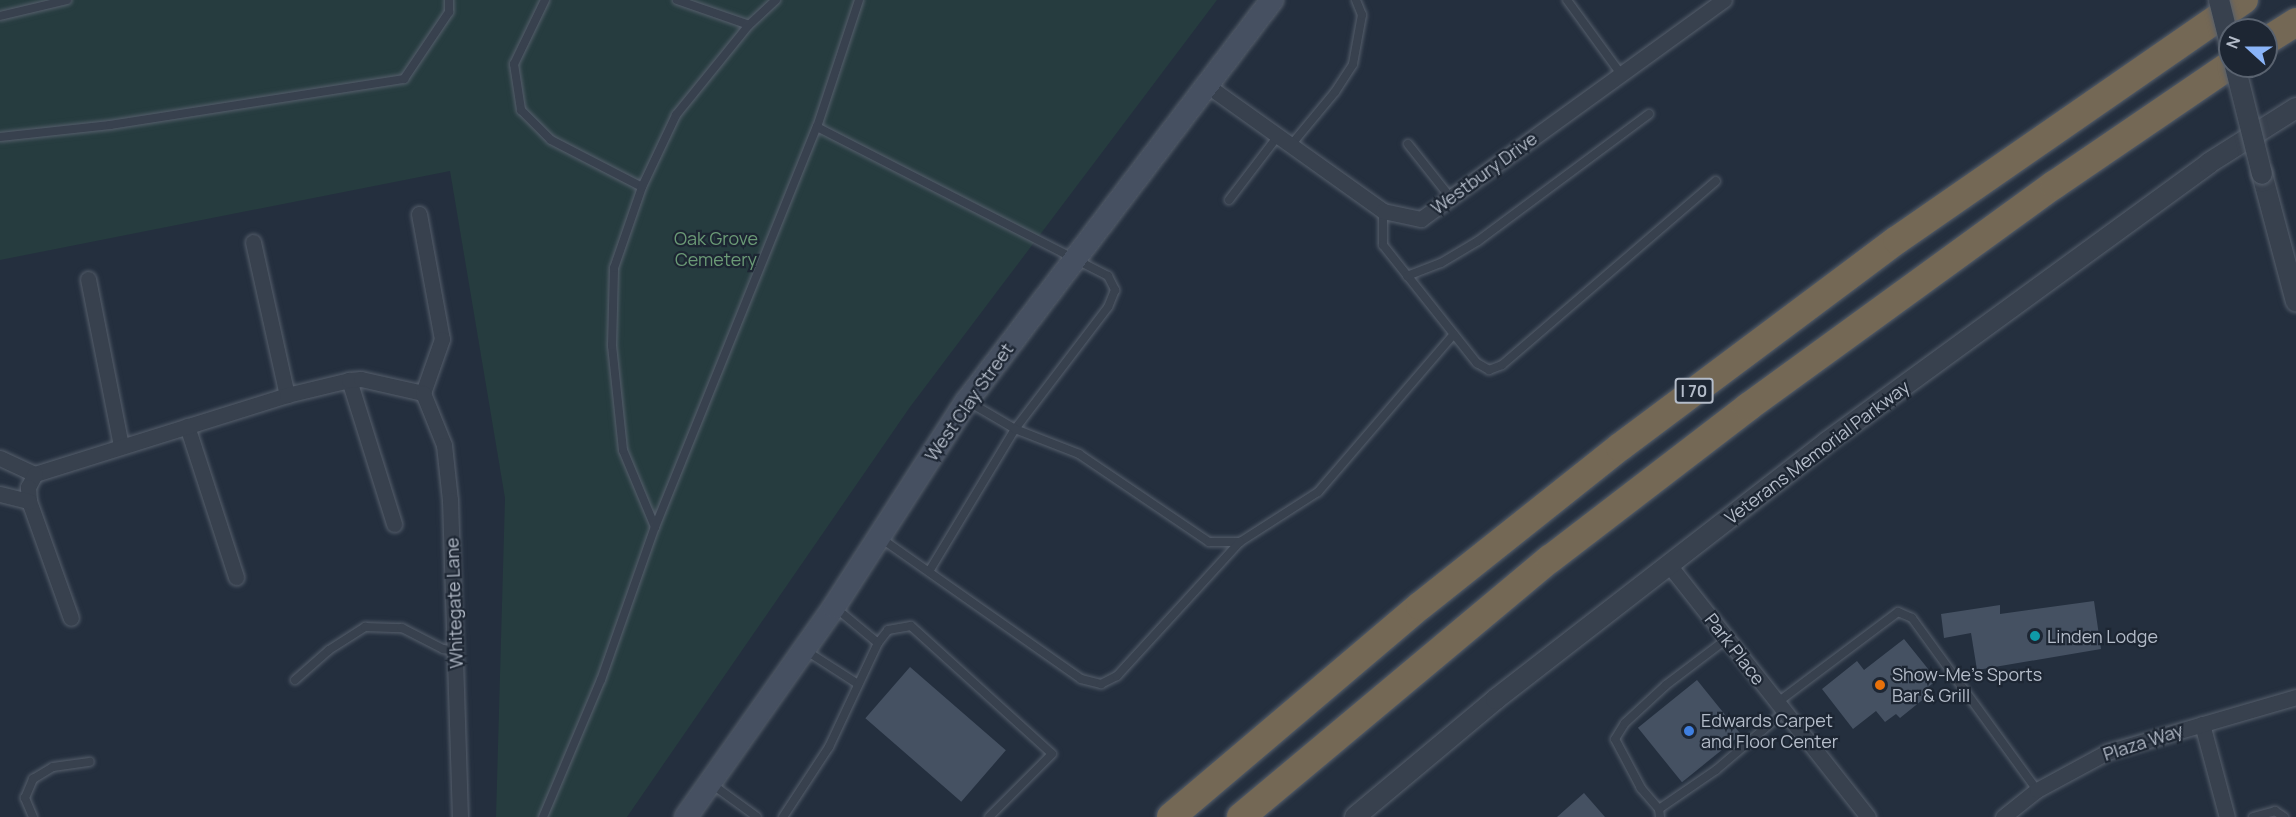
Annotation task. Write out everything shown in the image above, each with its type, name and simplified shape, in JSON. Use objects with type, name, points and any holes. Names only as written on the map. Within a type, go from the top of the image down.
[{"type":"highway","name":"I 70","points":[[1171,817],[1411,613],[1629,440],[1916,226],[2244,0]]},
{"type":"highway","points":[[2278,33],[2296,22]]},
{"type":"highway","name":"I 70","points":[[1241,817],[1550,559],[1748,407],[2054,185],[2218,73]]},
{"type":"main road","name":"West Clay Street","points":[[686,817],[834,607],[967,401],[1072,259],[1208,86],[1272,0]]},
{"type":"street","name":"Westbury Drive","points":[[1208,86],[1383,211],[1421,219],[1724,0]]},
{"type":"street","points":[[2219,0],[2224,18]]},
{"type":"street","points":[[2238,78],[2296,302]]},
{"type":"street","name":"Veterans Memorial Parkway","points":[[1355,817],[1496,699],[1827,442],[2209,163],[2296,108]]},
{"type":"street","points":[[0,458],[35,474],[287,395],[349,380],[361,379],[423,393],[442,339],[419,214]]},
{"type":"street","points":[[253,242],[287,395]]},
{"type":"street","points":[[88,279],[121,446]]},
{"type":"street","points":[[349,380],[394,524]]},
{"type":"street","name":"Whitegate Lane","points":[[423,393],[444,445],[457,651],[460,817]]},
{"type":"street","points":[[187,426],[236,577]]},
{"type":"street","points":[[35,474],[28,487],[29,501],[71,618]]},
{"type":"street","points":[[0,494],[29,501]]},
{"type":"street","name":"Park Place","points":[[1669,565],[1868,817]]},
{"type":"street","name":"Plaza Way","points":[[2003,817],[2037,790],[2107,752],[2296,697]]},
{"type":"street","points":[[2202,724],[2227,817]]},
{"type":"lane","points":[[0,16],[33,3],[67,0]]},
{"type":"lane","points":[[0,137],[110,125],[404,79],[450,12],[449,0]]},
{"type":"lane","points":[[545,0],[514,64],[521,110],[551,140],[642,187]]},
{"type":"lane","points":[[677,0],[749,25]]},
{"type":"lane","points":[[655,526],[623,450],[612,346],[614,268],[642,187],[676,115],[749,25],[776,0]]},
{"type":"lane","points":[[543,817],[601,680],[655,526],[817,126],[859,0]]},
{"type":"lane","points":[[1229,200],[1285,140],[1335,92],[1353,64],[1362,15],[1356,0]]},
{"type":"lane","points":[[1567,0],[1621,74]]},
{"type":"lane","points":[[1407,276],[1441,263],[1478,241],[1649,114]]},
{"type":"lane","points":[[817,126],[1108,276],[1115,290],[1108,307],[1015,429],[930,570]]},
{"type":"lane","points":[[1408,144],[1450,198]]},
{"type":"lane","points":[[1383,211],[1383,245],[1476,363],[1489,370],[1503,365],[1716,181]]},
{"type":"lane","points":[[878,537],[930,570],[1081,679],[1101,684],[1117,676],[1240,542],[1318,492],[1454,334]]},
{"type":"lane","points":[[967,401],[1015,429],[1080,454],[1209,542],[1240,542]]},
{"type":"lane","points":[[834,607],[878,643]]},
{"type":"lane","points":[[1728,638],[1666,685],[1625,723],[1615,739],[1641,788],[1660,813],[1716,770],[1781,707],[1898,612],[1912,618],[2037,790]]},
{"type":"lane","points":[[783,817],[829,747],[878,643],[888,630],[911,626],[1052,754],[988,817]]},
{"type":"lane","points":[[296,680],[328,650],[365,627],[402,628],[443,649],[457,651]]},
{"type":"lane","points":[[804,649],[858,684]]},
{"type":"lane","points":[[33,817],[25,798],[33,779],[53,767],[90,762]]},
{"type":"lane","points":[[709,782],[757,817]]},
{"type":"lane","points":[[2253,817],[2275,811],[2284,817]]},
{"type":"green space","name":"Oak Grove Cemetery","points":[[0,0],[1217,0],[910,407],[627,817],[496,817],[505,498],[450,171],[0,260]]},
{"type":"building","name":"Linden Lodge","points":[[2094,601],[2101,649],[1977,670],[1971,633],[1944,638],[1941,614],[2000,605],[2000,614]]},
{"type":"building","name":"Show-Me's Sports Bar & Grill","points":[[1904,639],[1937,680],[1922,692],[1926,697],[1900,718],[1896,714],[1885,722],[1876,711],[1853,729],[1822,689],[1857,661],[1864,670]]},
{"type":"building","points":[[910,667],[1006,750],[961,802],[865,718]]},
{"type":"building","name":"Edwards Carpet and Floor Center","points":[[1697,680],[1741,734],[1682,782],[1638,728]]},
{"type":"building","points":[[1584,793],[1605,817],[1557,817]]},
{"type":"place","name":"Linden Lodge","points":[[2035,636]]},
{"type":"place","name":"Show-Me's Sports Bar & Grill","points":[[1880,685]]},
{"type":"place","name":"Edwards Carpet and Floor Center","points":[[1689,731]]}]
